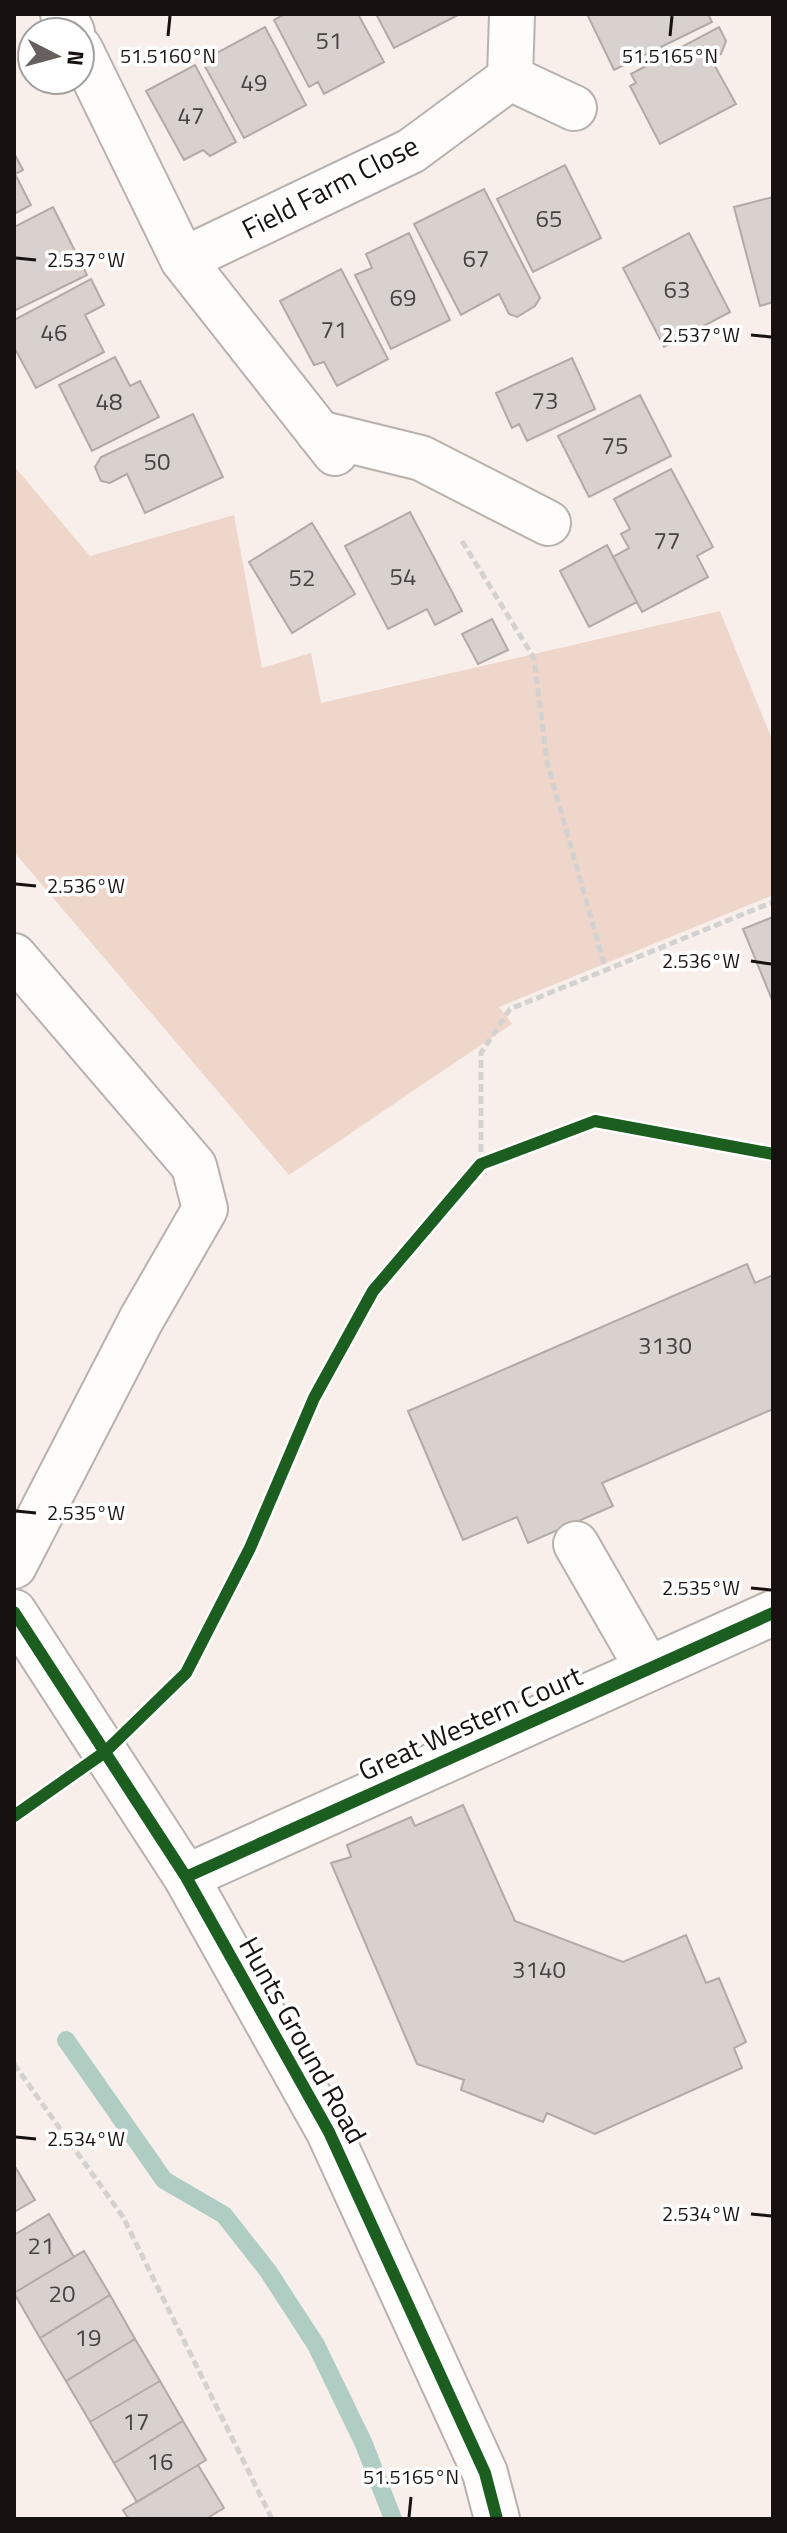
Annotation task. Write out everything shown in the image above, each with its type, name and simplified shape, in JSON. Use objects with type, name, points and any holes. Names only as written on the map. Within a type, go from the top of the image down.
[{"type":"street","points":[[512,14],[510,78],[574,108]]},
{"type":"street","name":"Field Farm Close","points":[[183,260],[411,151],[510,78]]},
{"type":"street","points":[[96,82],[183,260],[327,443],[421,458],[548,523]]},
{"type":"street","points":[[14,956],[194,1166],[205,1209],[126,1348],[14,1566]]},
{"type":"street","points":[[576,1544],[648,1669]]},
{"type":"street","name":"Hunts Ground Road","points":[[14,1612],[186,1877],[329,2132],[485,2473],[497,2519]]},
{"type":"street","name":"Great Western Court","points":[[186,1877],[773,1613]]},
{"type":"path","points":[[450,534],[463,542],[534,658],[547,762],[606,971]]},
{"type":"path","points":[[481,1164],[481,1053],[510,1009],[773,902]]},
{"type":"path","points":[[471,1175],[481,1164],[495,1158]]},
{"type":"path","points":[[14,2064],[123,2217],[272,2519]]},
{"type":"shaded area","points":[[14,466],[90,556],[234,515],[262,668],[311,653],[321,703],[720,611],[773,742],[773,895],[499,1007],[512,1024],[289,1175],[14,852]]},
{"type":"building","points":[[285,14],[358,14],[384,62],[324,94],[318,82],[309,87],[274,20]]},
{"type":"building","points":[[376,14],[460,14],[394,48]]},
{"type":"building","points":[[587,14],[708,14],[712,22],[614,70]]},
{"type":"building","points":[[265,27],[306,105],[244,138],[202,61]]},
{"type":"building","points":[[719,27],[726,41],[721,54],[711,59],[736,104],[660,144],[630,86],[636,83],[631,74]]},
{"type":"building","points":[[195,65],[236,142],[210,156],[203,150],[184,160],[146,91]]},
{"type":"building","points":[[14,153],[23,170],[15,174],[31,205],[14,214]]},
{"type":"building","points":[[565,165],[601,238],[533,272],[497,199]]},
{"type":"building","points":[[484,189],[540,298],[535,306],[517,317],[509,314],[499,294],[461,315],[414,224]]},
{"type":"building","points":[[773,197],[773,302],[760,306],[734,207]]},
{"type":"building","points":[[53,207],[87,275],[14,311],[14,227]]},
{"type":"building","points":[[409,233],[450,320],[391,349],[355,275],[372,268],[366,254]]},
{"type":"building","points":[[689,233],[730,312],[664,347],[623,268]]},
{"type":"building","points":[[341,269],[388,359],[337,386],[324,362],[314,365],[280,301]]},
{"type":"building","points":[[91,279],[104,305],[85,315],[104,352],[36,388],[14,347],[14,320]]},
{"type":"building","points":[[115,357],[130,386],[140,381],[159,417],[92,451],[59,385]]},
{"type":"building","points":[[572,358],[595,409],[527,441],[519,424],[512,428],[496,393]]},
{"type":"building","points":[[640,395],[671,456],[589,497],[558,436]]},
{"type":"building","points":[[193,414],[223,477],[145,513],[127,474],[110,483],[101,481],[95,467],[101,457]]},
{"type":"building","points":[[671,469],[713,547],[697,556],[708,577],[642,612],[613,557],[629,548],[621,534],[630,529],[614,499]]},
{"type":"building","points":[[410,512],[462,611],[435,625],[427,609],[388,629],[345,546]]},
{"type":"building","points":[[312,523],[355,594],[292,633],[249,562]]},
{"type":"building","points":[[607,545],[637,602],[589,627],[560,571]]},
{"type":"building","points":[[492,619],[508,650],[478,664],[462,634]]},
{"type":"building","points":[[773,917],[773,1002],[743,929]]},
{"type":"building","points":[[747,1264],[755,1283],[773,1275],[773,1409],[602,1483],[613,1506],[528,1543],[517,1517],[463,1540],[408,1411]]},
{"type":"building","points":[[463,1805],[515,1921],[623,1962],[686,1935],[706,1983],[719,1978],[746,2042],[734,2048],[742,2068],[595,2134],[547,2113],[543,2122],[461,2090],[464,2080],[417,2064],[331,1863],[351,1857],[347,1845],[411,1817],[415,1826]]},
{"type":"building","points":[[14,2165],[35,2200],[14,2212]]},
{"type":"building","points":[[49,2214],[74,2257],[14,2293],[14,2235]]},
{"type":"building","points":[[84,2251],[110,2295],[40,2338],[14,2293]]},
{"type":"building","points":[[110,2295],[135,2339],[66,2381],[40,2338]]},
{"type":"building","points":[[135,2339],[160,2381],[90,2422],[66,2381]]},
{"type":"building","points":[[160,2381],[183,2421],[114,2463],[90,2422]]},
{"type":"building","points":[[183,2421],[206,2460],[137,2502],[114,2463]]},
{"type":"building","points":[[198,2465],[224,2508],[206,2519],[129,2519],[123,2510]]},
{"type":"waterway","points":[[66,2040],[164,2180],[224,2215],[268,2271],[316,2345],[364,2444],[393,2519]]},
{"type":"cycle path","points":[[14,1816],[105,1752],[186,1673],[250,1548],[314,1398],[373,1291],[481,1164],[595,1121],[773,1154]]},
{"type":"cycle path","points":[[14,1612],[186,1877],[329,2132],[485,2473],[497,2519]]},
{"type":"cycle path","points":[[186,1877],[773,1613]]}]
